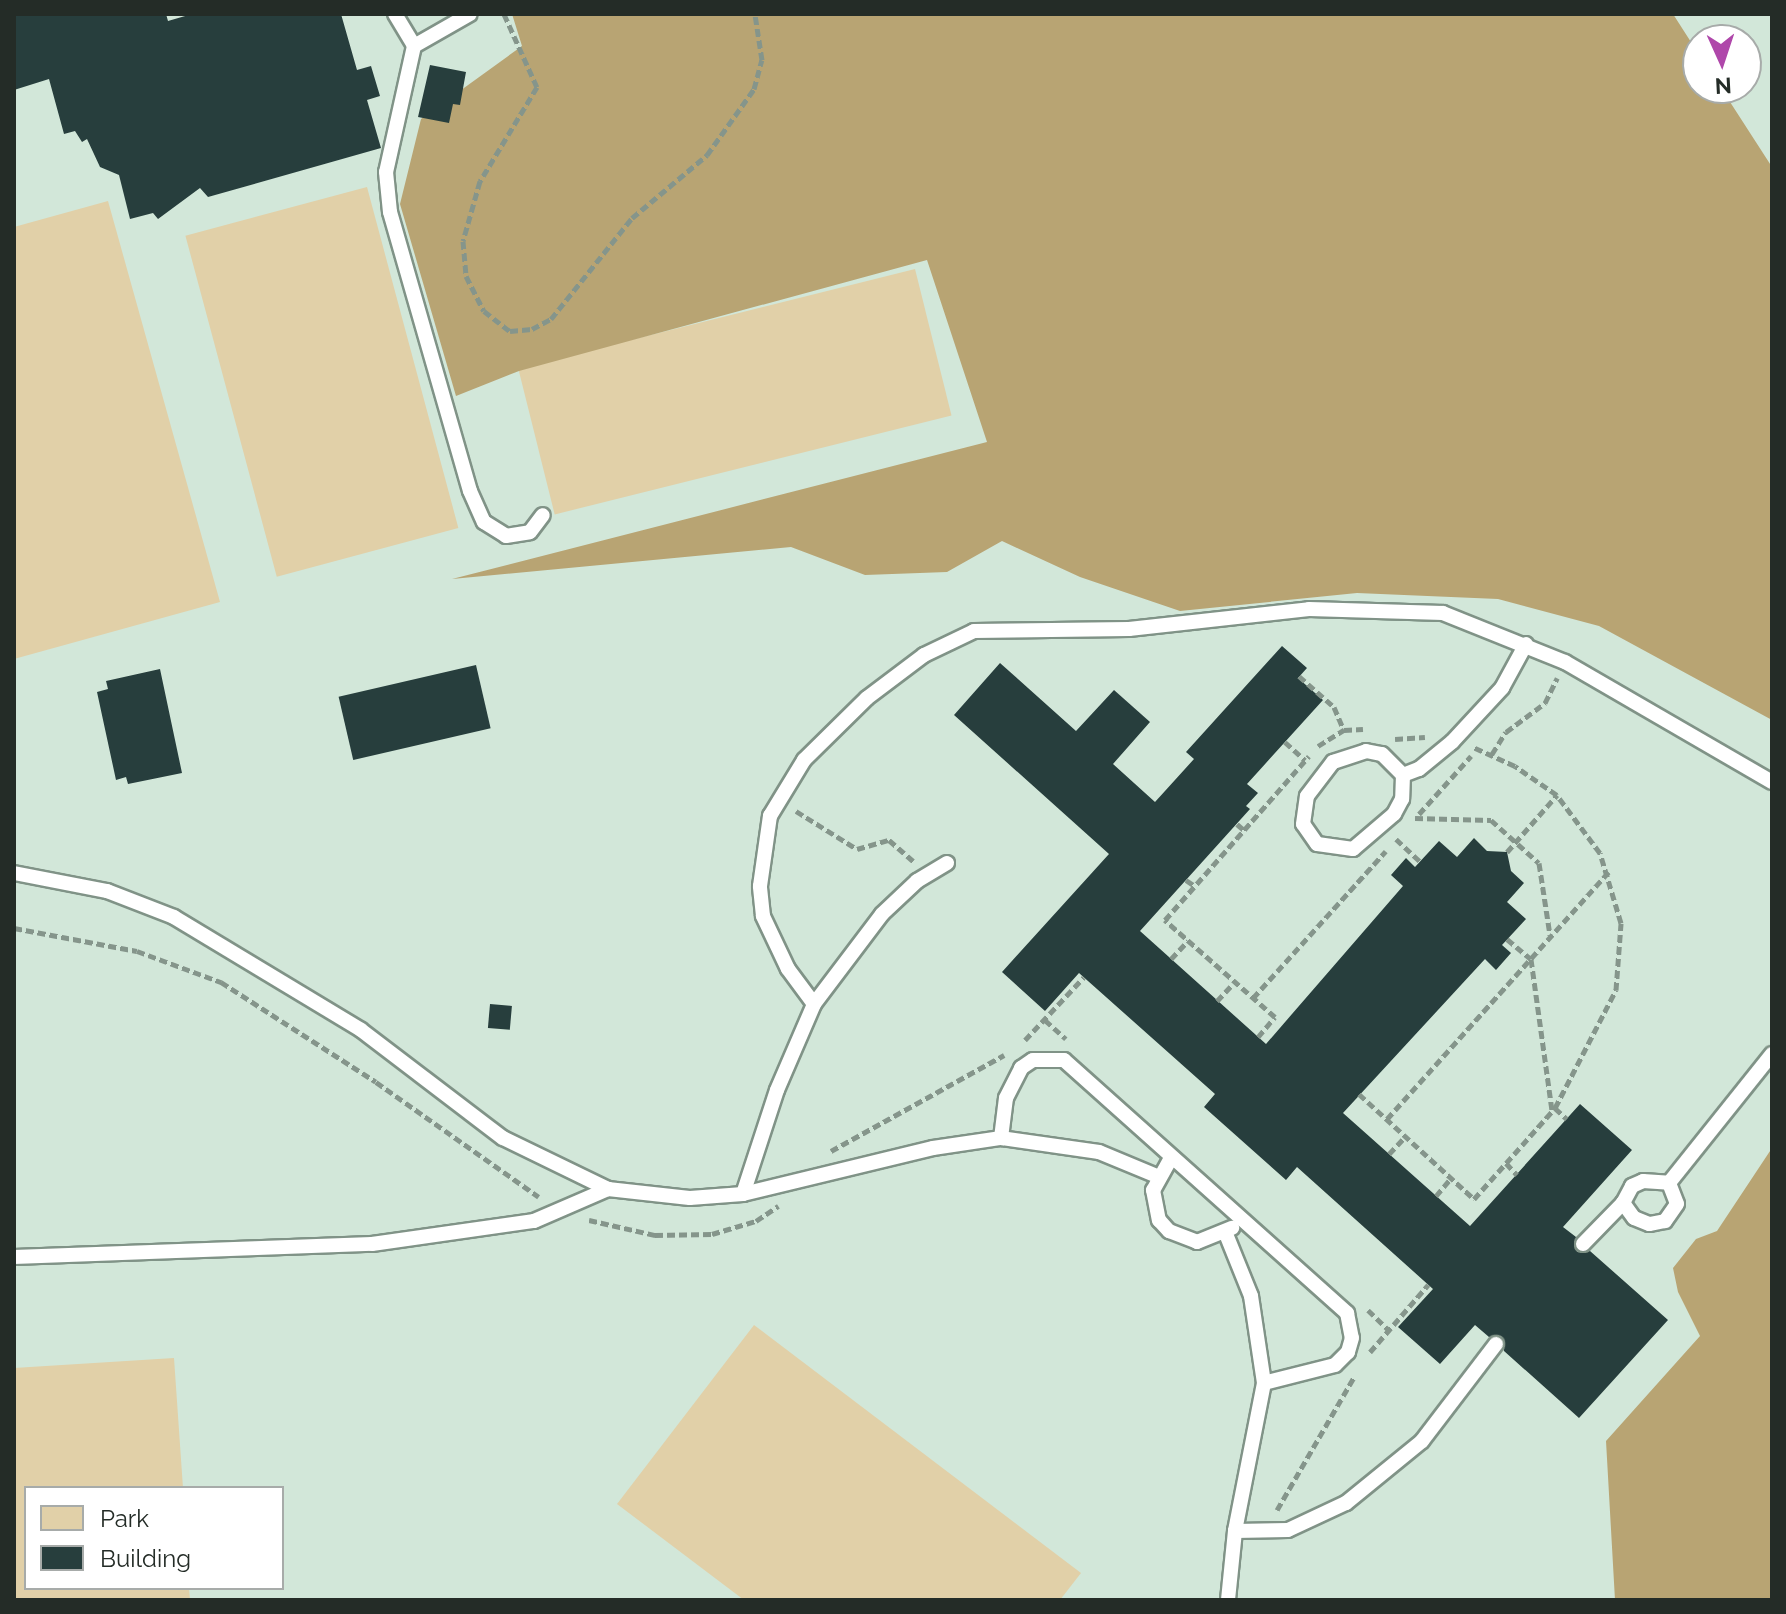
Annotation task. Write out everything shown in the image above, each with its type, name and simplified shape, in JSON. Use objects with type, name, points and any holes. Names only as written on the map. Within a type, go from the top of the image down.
[{"type":"lane","points":[[395,14],[414,46],[386,172],[390,212],[470,491],[484,522],[506,536],[530,532],[543,515]]},
{"type":"lane","points":[[414,46],[470,14]]},
{"type":"lane","points":[[814,1004],[788,969],[763,916],[760,886],[770,816],[804,760],[831,731],[900,671],[953,639],[998,627],[1129,629],[1357,608],[1443,613],[1526,644],[1772,782]]},
{"type":"lane","points":[[1403,775],[1419,769],[1452,742],[1502,688],[1526,644]]},
{"type":"lane","points":[[1349,754],[1382,754],[1403,775],[1402,799],[1394,814],[1366,842],[1342,851],[1308,835],[1303,824],[1307,796],[1333,762],[1349,754]]},
{"type":"lane","points":[[743,1194],[777,1090],[814,1004],[882,914],[917,881],[947,863]]},
{"type":"lane","points":[[14,873],[107,891],[174,917],[361,1030],[503,1138],[608,1189],[690,1198],[743,1194],[933,1148],[1001,1138],[1099,1152],[1157,1176]]},
{"type":"lane","points":[[1669,1183],[1772,1054]]},
{"type":"lane","points":[[1001,1138],[1011,1082],[1033,1060],[1049,1057],[1064,1060],[1347,1313],[1351,1327],[1348,1352],[1335,1365],[1264,1383]]},
{"type":"lane","points":[[1171,1158],[1157,1176],[1154,1205],[1169,1231],[1197,1242],[1226,1234],[1241,1219]]},
{"type":"lane","points":[[1583,1244],[1623,1203],[1632,1186],[1643,1181],[1669,1183]]},
{"type":"lane","points":[[1623,1203],[1634,1218],[1665,1221],[1677,1204],[1669,1183]]},
{"type":"lane","points":[[14,1257],[372,1244],[534,1221],[608,1189]]},
{"type":"lane","points":[[1226,1234],[1251,1296],[1264,1383],[1235,1531],[1228,1600]]},
{"type":"lane","points":[[1235,1531],[1288,1530],[1346,1503],[1422,1441],[1496,1344]]},
{"type":"path","points":[[504,14],[537,87],[480,181],[463,241],[466,276],[484,311],[510,331],[532,329],[551,319],[632,218],[707,155],[754,89],[762,60],[755,14]]},
{"type":"path","points":[[1492,754],[1506,732],[1545,703],[1561,671]]},
{"type":"path","points":[[1299,676],[1334,707],[1344,730]]},
{"type":"path","points":[[1258,1037],[1275,1017],[1165,920],[1322,741],[1344,730],[1369,729]]},
{"type":"path","points":[[1390,737],[1436,738]]},
{"type":"path","points":[[1285,742],[1305,760]]},
{"type":"path","points":[[1359,1094],[1474,1199],[1553,1110],[1616,990],[1621,923],[1609,872],[1588,833],[1557,795],[1492,754],[1468,746]]},
{"type":"path","points":[[1253,998],[1477,749]]},
{"type":"path","points":[[1507,852],[1557,795]]},
{"type":"path","points":[[787,807],[857,849],[889,840],[909,855]]},
{"type":"path","points":[[1415,818],[1491,820],[1539,863],[1550,936]]},
{"type":"path","points":[[1237,824],[1244,830]]},
{"type":"path","points":[[1396,839],[1420,861]]},
{"type":"path","points":[[1387,1119],[1609,872]]},
{"type":"path","points":[[1186,880],[1195,886]]},
{"type":"path","points":[[14,928],[137,951],[221,982],[364,1073],[550,1204]]},
{"type":"path","points":[[1507,939],[1531,959],[1553,1110],[1567,1119]]},
{"type":"path","points":[[1171,959],[1188,941]]},
{"type":"path","points":[[827,1153],[1016,1048],[1084,977]]},
{"type":"path","points":[[1217,1001],[1235,982]]},
{"type":"path","points":[[1389,1154],[1405,1137]]},
{"type":"path","points":[[1506,1163],[1517,1175]]},
{"type":"path","points":[[1436,1196],[1451,1178]]},
{"type":"path","points":[[580,1217],[655,1235],[712,1234],[756,1221],[781,1203]]},
{"type":"path","points":[[1362,1362],[1428,1285]]},
{"type":"path","points":[[1272,1518],[1356,1375]]},
{"type":"green space","points":[[367,187],[458,528],[277,577],[185,236]]},
{"type":"green space","points":[[108,201],[220,602],[14,659],[14,227]]},
{"type":"green space","points":[[915,269],[952,416],[555,514],[518,368]]},
{"type":"green space","points":[[754,1325],[1081,1573],[1060,1600],[744,1600],[617,1504]]},
{"type":"green space","points":[[174,1358],[183,1486],[24,1486],[24,1590],[189,1590],[190,1600],[14,1600],[14,1368]]},
{"type":"shaded area","points":[[512,14],[1673,14],[1682,28],[1682,104],[1731,104],[1772,167],[1772,720],[1599,626],[1498,599],[1357,593],[1180,611],[1080,577],[1002,541],[947,572],[865,575],[791,547],[452,579],[987,442],[927,260],[519,371],[456,396],[400,204],[421,119],[522,46]]},
{"type":"shaded area","points":[[1772,1148],[1772,1600],[1615,1600],[1606,1441],[1700,1336],[1678,1292],[1673,1268],[1696,1239],[1717,1231]]},
{"type":"building","points":[[14,14],[166,14],[168,21],[192,14],[341,14],[357,70],[371,66],[380,96],[367,100],[381,148],[208,197],[200,188],[158,219],[153,213],[130,219],[119,175],[100,167],[87,139],[82,142],[75,131],[64,134],[49,79],[14,90]]},
{"type":"building","points":[[430,65],[466,72],[460,105],[453,104],[449,123],[418,117]]},
{"type":"building","points":[[1282,646],[1307,668],[1298,678],[1323,700],[1247,784],[1258,793],[1246,806],[1250,809],[1140,931],[1266,1044],[1403,886],[1391,875],[1406,858],[1415,867],[1439,841],[1457,857],[1474,838],[1487,851],[1507,852],[1511,871],[1524,883],[1507,902],[1526,919],[1502,945],[1511,953],[1496,970],[1485,959],[1343,1113],[1470,1226],[1580,1104],[1632,1150],[1563,1227],[1576,1237],[1577,1252],[1590,1251],[1668,1320],[1579,1418],[1504,1351],[1501,1336],[1489,1337],[1475,1325],[1440,1364],[1398,1327],[1433,1289],[1297,1167],[1286,1180],[1204,1107],[1215,1094],[1079,973],[1045,1011],[1002,972],[1109,854],[954,715],[1000,663],[1076,731],[1114,690],[1150,722],[1113,764],[1155,802],[1194,759],[1186,752]]},
{"type":"building","points":[[476,665],[491,728],[353,760],[339,697]]},
{"type":"building","points":[[160,669],[182,773],[128,784],[126,777],[116,780],[97,692],[108,689],[106,681]]},
{"type":"building","points":[[490,1004],[512,1006],[510,1030],[488,1028]]}]
